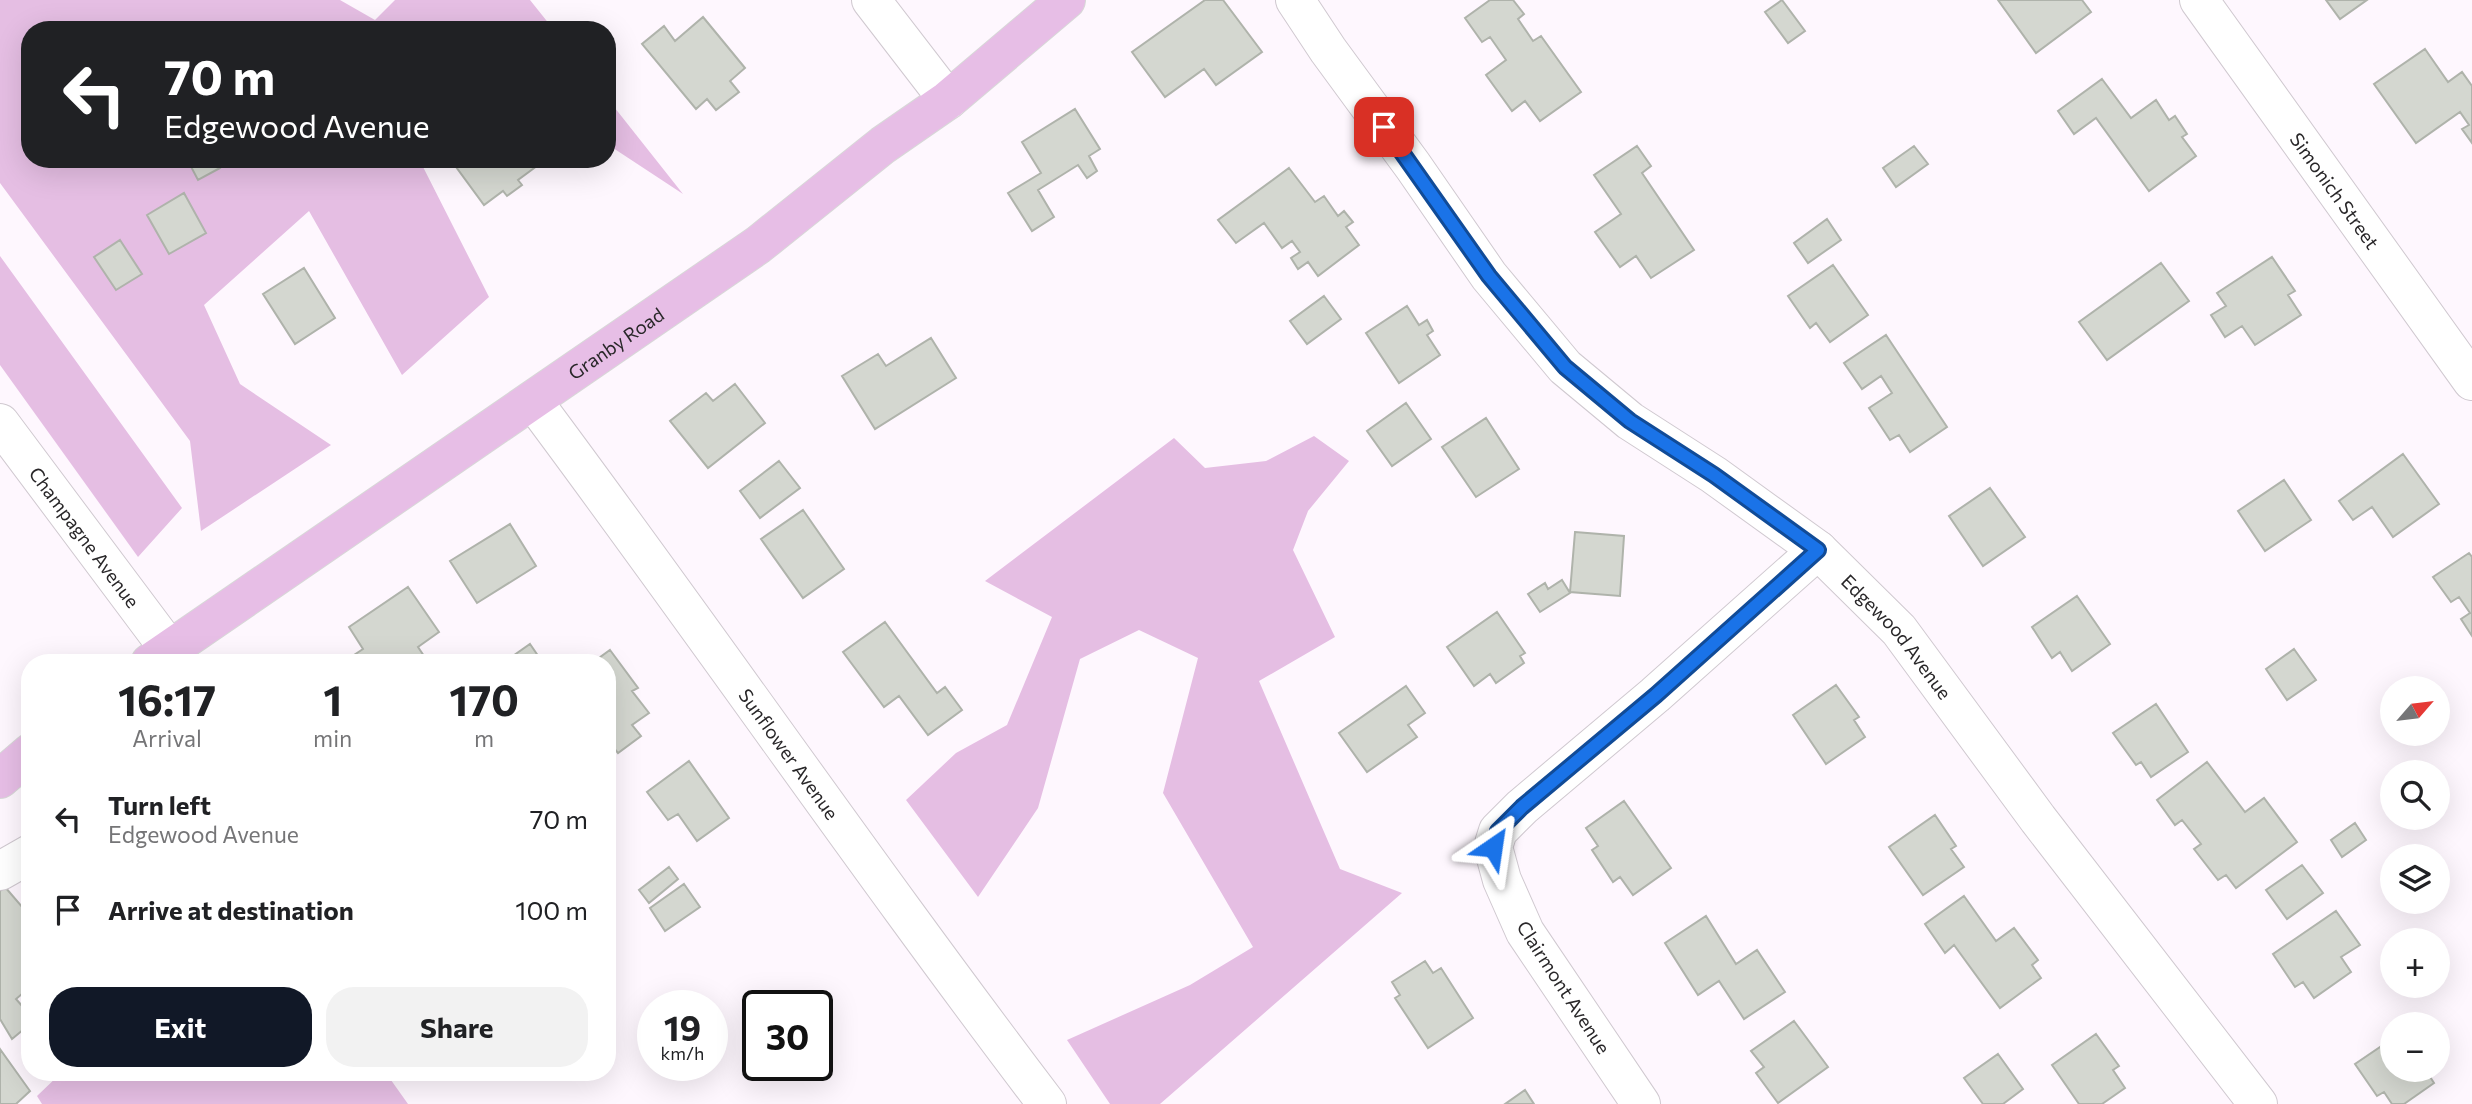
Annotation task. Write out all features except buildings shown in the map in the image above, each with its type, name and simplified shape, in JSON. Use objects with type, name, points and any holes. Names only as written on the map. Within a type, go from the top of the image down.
[{"type":"main road","name":"Granby Road","points":[[162,654],[758,245],[883,145],[948,100],[1066,0]]},
{"type":"main road","points":[[0,779],[21,761]]},
{"type":"street","points":[[871,0],[948,100]]},
{"type":"street","name":"Edgewood Avenue","points":[[1295,0],[1489,276],[1565,367],[1630,421],[1714,475],[1818,550],[1899,630],[2038,819],[2258,1104]]},
{"type":"street","name":"Simonich Street","points":[[2199,0],[2472,381]]},
{"type":"street","name":"Sunflower Avenue","points":[[533,401],[648,555],[937,959],[1047,1104]]},
{"type":"street","name":"Champagne Avenue","points":[[0,423],[158,654]]},
{"type":"street","name":"Clairmont Avenue","points":[[1641,1104],[1525,932],[1502,880],[1493,847],[1498,831],[1522,807],[1656,695],[1818,550]]},
{"type":"street","points":[[0,870],[21,859]]},
{"type":"shaded area","points":[[0,0],[340,0],[375,20],[395,0],[530,0],[547,21],[21,21],[21,168],[424,168],[489,297],[402,375],[309,211],[204,305],[240,384],[331,445],[201,531],[190,441],[0,183]]},
{"type":"shaded area","points":[[616,109],[683,194],[616,150]]},
{"type":"shaded area","points":[[0,256],[182,508],[138,557],[0,365]]},
{"type":"shaded area","points":[[1314,436],[1349,461],[1308,511],[1293,550],[1335,637],[1259,681],[1340,869],[1402,893],[1160,1104],[1110,1104],[1067,1040],[1190,985],[1253,947],[1163,793],[1198,658],[1139,630],[1080,659],[1038,808],[978,897],[906,800],[956,753],[1007,725],[1052,617],[985,581],[1174,438],[1205,468],[1266,461]]},
{"type":"shaded area","points":[[53,1081],[392,1081],[408,1104],[42,1104],[37,1096]]},
{"type":"route","points":[[1384,127],[1489,276],[1565,367],[1630,421],[1714,475],[1818,550],[1656,695],[1522,807],[1498,831],[1493,847]]}]
